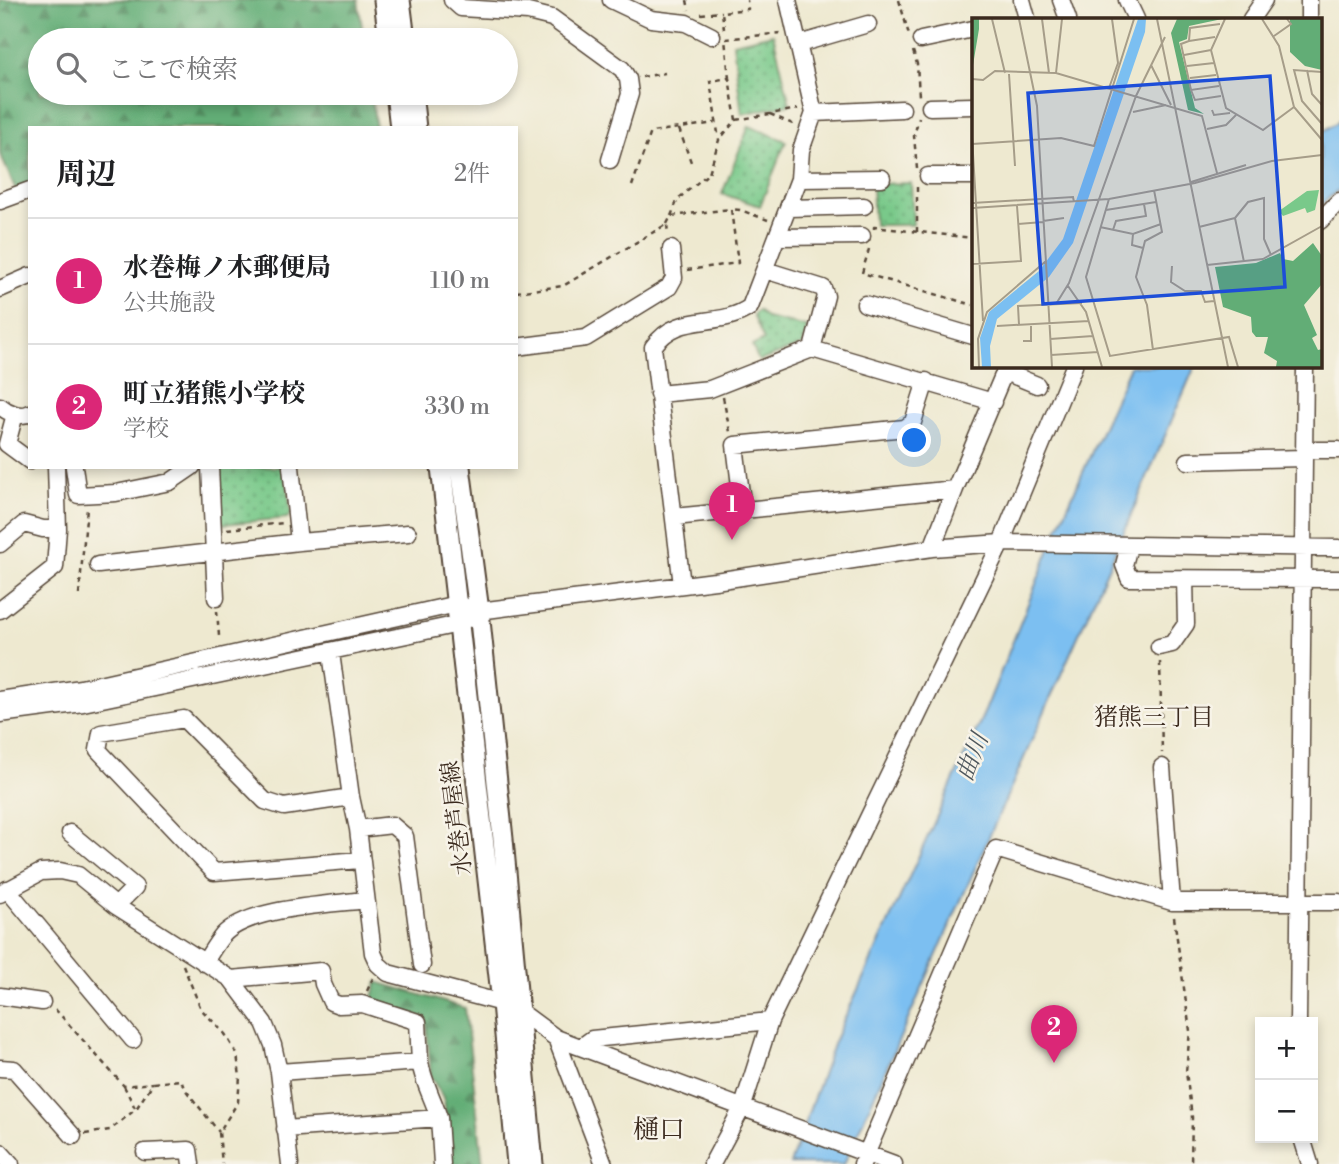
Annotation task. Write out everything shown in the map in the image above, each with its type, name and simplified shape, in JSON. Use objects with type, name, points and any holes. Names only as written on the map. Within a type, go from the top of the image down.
[{"type":"main road","points":[[384,0],[388,28]]},
{"type":"main road","points":[[400,0],[404,28]]},
{"type":"main road","points":[[397,105],[400,126]]},
{"type":"main road","points":[[413,105],[416,126]]},
{"type":"main road","name":"水巻芦屋線","points":[[441,469],[458,624],[533,1164]]},
{"type":"main road","name":"水巻芦屋線","points":[[460,469],[479,611],[516,963],[510,1007],[517,1164]]},
{"type":"street","points":[[452,0],[461,8],[528,12],[552,18],[622,69],[628,79],[630,94],[610,160]]},
{"type":"street","points":[[611,0],[651,19],[686,23],[719,38]]},
{"type":"street","points":[[682,585],[653,347],[660,337],[675,327],[737,316],[750,307],[765,270],[799,179],[801,150],[813,109],[788,0]]},
{"type":"street","points":[[1022,0],[1025,18]]},
{"type":"street","points":[[1061,0],[1068,18]]},
{"type":"street","points":[[1127,0],[1136,18]]},
{"type":"street","points":[[1252,18],[1264,0]]},
{"type":"street","points":[[1309,0],[1309,18]]},
{"type":"street","points":[[798,38],[869,24]]},
{"type":"street","points":[[921,40],[972,29]]},
{"type":"street","points":[[930,107],[972,106]]},
{"type":"street","points":[[813,109],[902,109]]},
{"type":"street","points":[[928,176],[972,176]]},
{"type":"street","points":[[799,179],[882,178]]},
{"type":"street","points":[[0,201],[28,191]]},
{"type":"street","points":[[1322,219],[1339,201]]},
{"type":"street","points":[[789,208],[864,206]]},
{"type":"street","points":[[780,231],[862,236]]},
{"type":"street","points":[[518,348],[586,338],[669,287],[674,278],[671,249]]},
{"type":"street","points":[[765,270],[823,288],[827,296],[812,349]]},
{"type":"street","points":[[0,289],[28,277]]},
{"type":"street","points":[[865,304],[972,336]]},
{"type":"street","points":[[658,394],[710,388],[812,349],[993,402]]},
{"type":"street","points":[[712,1164],[743,1106],[769,1021],[1001,543],[1073,368]]},
{"type":"street","points":[[1298,1017],[1305,368]]},
{"type":"street","points":[[932,548],[954,489],[1006,369],[1037,384]]},
{"type":"street","points":[[743,510],[735,445],[905,428],[913,422],[926,381]]},
{"type":"street","points":[[15,411],[7,444],[28,460]]},
{"type":"street","points":[[1188,461],[1339,450]]},
{"type":"street","points":[[0,610],[55,567],[58,529],[57,469]]},
{"type":"street","points":[[74,469],[78,495],[116,494],[170,482],[189,469]]},
{"type":"street","points":[[210,469],[216,598]]},
{"type":"street","points":[[291,469],[299,542]]},
{"type":"street","points":[[674,517],[954,489]]},
{"type":"street","points":[[0,544],[24,524],[43,529],[58,529]]},
{"type":"street","points":[[98,565],[299,542],[408,533]]},
{"type":"street","points":[[0,714],[83,703],[331,653],[458,624],[479,611],[682,585],[932,548],[1001,543],[1339,548]]},
{"type":"street","points":[[1125,546],[1124,565],[1129,578],[1339,579]]},
{"type":"street","points":[[1159,647],[1172,644],[1186,624],[1185,579]]},
{"type":"street","points":[[0,700],[81,688],[457,604],[479,611]]},
{"type":"street","points":[[331,653],[358,830],[373,953],[378,964],[388,973],[510,1007],[556,1038],[793,1125],[864,1159],[890,1163]]},
{"type":"street","points":[[351,797],[284,807],[265,801],[184,719],[101,733],[98,750],[214,872],[360,860]]},
{"type":"street","points":[[1162,767],[1172,902]]},
{"type":"street","points":[[358,830],[392,825],[405,836],[422,965]]},
{"type":"street","points":[[70,832],[135,887],[116,906]]},
{"type":"street","points":[[864,1159],[996,849],[1172,902],[1339,902]]},
{"type":"street","points":[[133,1040],[4,892],[41,872],[60,871],[78,875],[116,906],[231,979],[264,1023],[279,1072],[290,1164]]},
{"type":"street","points":[[204,963],[223,935],[240,922],[259,915],[365,900]]},
{"type":"street","points":[[231,979],[321,971],[331,1002],[362,1004],[418,1022],[423,1082],[433,1098],[439,1118],[442,1164]]},
{"type":"street","points":[[0,996],[43,1002]]},
{"type":"street","points":[[581,1047],[592,1039],[769,1021]]},
{"type":"street","points":[[556,1038],[604,1164]]},
{"type":"street","points":[[279,1072],[420,1062]]},
{"type":"street","points":[[0,1068],[14,1069],[73,1136]]},
{"type":"street","points":[[285,1129],[439,1118]]},
{"type":"street","points":[[1304,1143],[1310,1164]]},
{"type":"street","points":[[145,1152],[189,1150],[191,1164]]},
{"type":"street","points":[[0,1152],[11,1164]]},
{"type":"path","points":[[688,0],[689,15]]},
{"type":"path","points":[[700,14],[748,9],[747,0]]},
{"type":"path","points":[[722,12],[719,38],[736,120]]},
{"type":"path","points":[[719,38],[798,38]]},
{"type":"path","points":[[628,79],[665,73]]},
{"type":"path","points":[[719,141],[710,81],[729,78]]},
{"type":"path","points":[[518,292],[563,286],[667,224],[678,199],[709,173],[719,141],[736,120],[768,113],[813,109]]},
{"type":"path","points":[[768,113],[808,131]]},
{"type":"path","points":[[632,186],[651,132],[716,122]]},
{"type":"path","points":[[679,128],[691,162]]},
{"type":"path","points":[[673,271],[738,263],[731,209]]},
{"type":"path","points":[[671,216],[740,210],[780,231]]},
{"type":"path","points":[[667,224],[671,249]]},
{"type":"path","points":[[972,238],[874,227],[862,273],[972,305]]},
{"type":"path","points":[[721,384],[730,437],[735,445]]},
{"type":"path","points":[[79,595],[88,515],[85,495]]},
{"type":"path","points":[[213,530],[297,521]]},
{"type":"path","points":[[216,598],[219,636]]},
{"type":"path","points":[[1159,647],[1162,767]]},
{"type":"path","points":[[1172,902],[1190,1031],[1186,1072],[1192,1117],[1191,1164]]},
{"type":"path","points":[[187,950],[181,961],[201,1010],[225,1034],[237,1054],[240,1077],[238,1102],[219,1132]]},
{"type":"path","points":[[362,1004],[378,964]]},
{"type":"path","points":[[43,1002],[57,1010],[124,1086],[136,1110]]},
{"type":"path","points":[[124,1086],[181,1080],[184,1088],[219,1132],[222,1164]]},
{"type":"path","points":[[73,1136],[110,1130],[136,1110],[153,1083]]},
{"type":"green space","points":[[0,0],[358,0],[362,28],[28,28],[28,105],[373,105],[376,126],[28,126],[28,185],[16,190],[0,154]]},
{"type":"green space","points":[[773,34],[790,104],[742,114],[733,43]]},
{"type":"green space","points":[[749,126],[786,141],[760,206],[722,194]]},
{"type":"green space","points":[[911,183],[913,225],[874,225],[872,184]]},
{"type":"green space","points":[[758,310],[766,318],[807,327],[803,345],[759,361],[752,346],[764,340],[753,315]]},
{"type":"green space","points":[[215,469],[285,469],[291,514],[287,518],[224,524],[218,518]]},
{"type":"green space","points":[[377,982],[465,1008],[483,1164],[451,1164],[444,1099],[431,1077],[426,1018],[372,1001]]},
{"type":"water","points":[[1339,121],[1339,189],[1322,204],[1322,132]]},
{"type":"water","name":"曲川","points":[[1129,368],[1194,368],[844,1164],[790,1164],[834,1042],[985,711],[1060,524]]},
{"type":"place","name":"水巻梅ノ木郵便局","points":[[732,540]]},
{"type":"place","name":"町立猪熊小学校","points":[[1054,1063]]},
{"type":"district","name":"猪熊三丁目","points":[[1154,717]]},
{"type":"district","name":"樋口","points":[[659,1129]]}]
